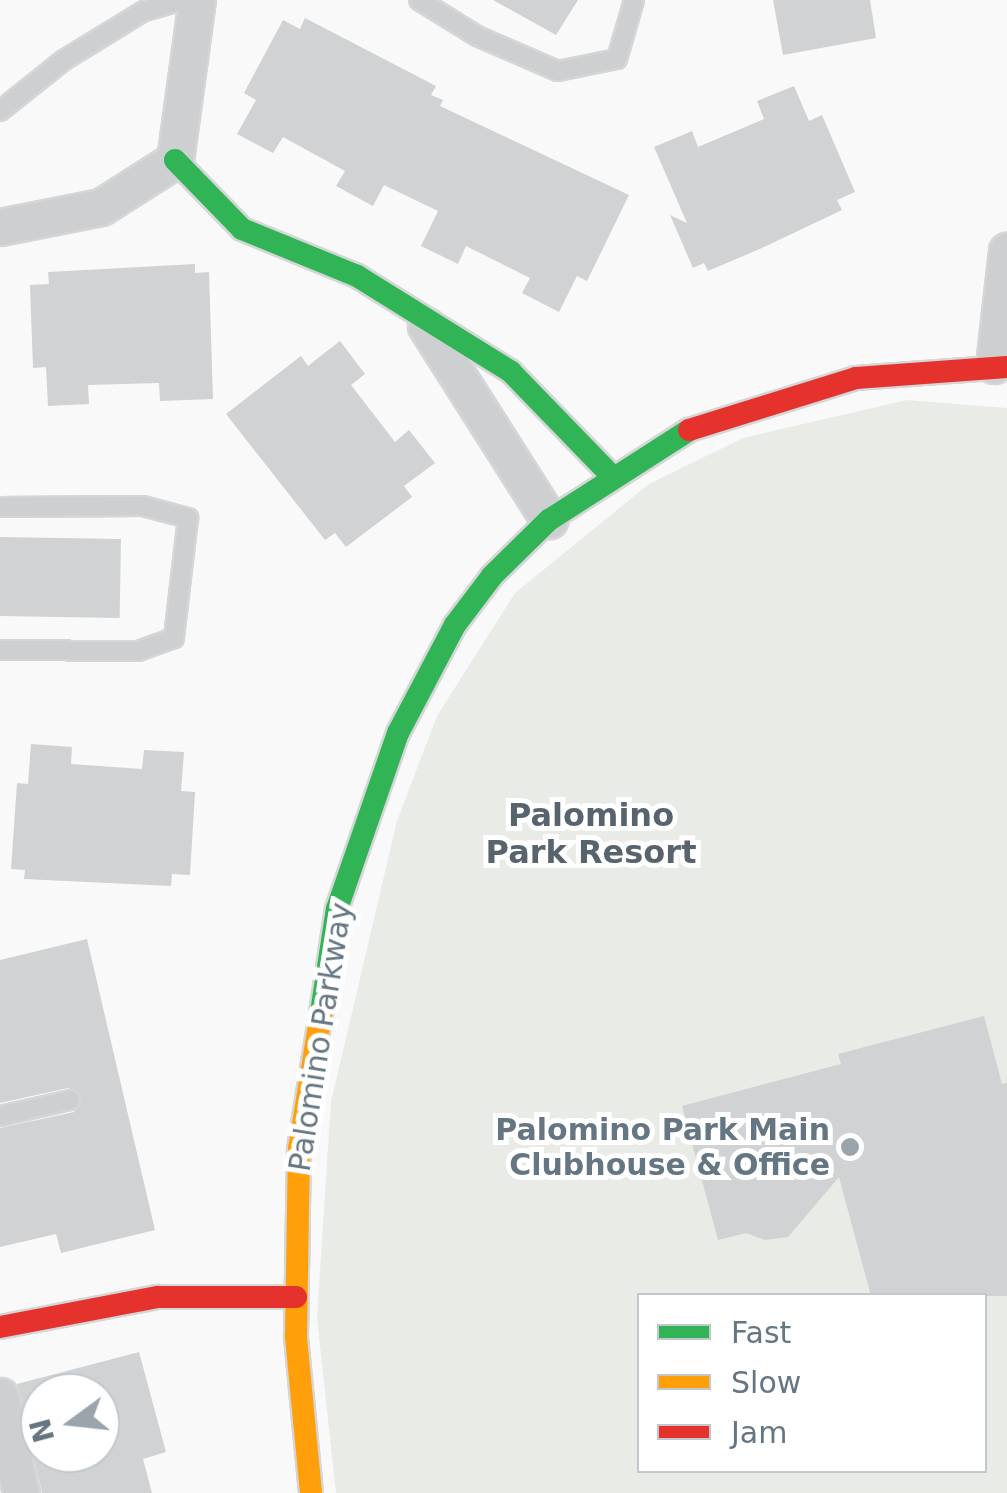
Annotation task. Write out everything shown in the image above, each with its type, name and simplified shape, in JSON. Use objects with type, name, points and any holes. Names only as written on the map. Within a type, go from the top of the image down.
[{"type":"street","points":[[175,160],[197,0]]},
{"type":"street","points":[[0,227],[101,206],[175,160]]},
{"type":"street","points":[[175,160],[242,230],[357,276],[511,372],[609,473]]},
{"type":"street","name":"Palomino Parkway","points":[[311,1493],[296,1297],[298,1149],[337,909],[364,826],[432,664],[492,576],[550,520],[609,473],[711,420],[790,393],[913,370],[1000,366],[1007,251]]},
{"type":"street","points":[[416,313],[550,520]]},
{"type":"street","points":[[0,1328],[158,1298],[296,1297]]},
{"type":"street","points":[[0,1396],[20,1493]]},
{"type":"lane","points":[[0,110],[64,60],[144,10],[183,0]]},
{"type":"lane","points":[[418,0],[477,36],[558,71],[617,59],[634,0]]},
{"type":"lane","points":[[0,506],[143,506],[188,518],[174,638],[139,651],[0,650]]},
{"type":"lane","points":[[0,1116],[70,1100]]},
{"type":"shaded area","points":[[907,400],[1007,408],[1007,1493],[336,1493],[317,1318],[331,1102],[397,821],[437,716],[515,593],[649,484],[743,438]]},
{"type":"building","points":[[493,0],[578,0],[556,35]]},
{"type":"building","points":[[773,0],[870,0],[876,38],[783,55]]},
{"type":"building","points":[[305,18],[436,86],[431,95],[443,100],[440,106],[629,195],[587,281],[577,276],[559,312],[522,293],[530,278],[466,246],[458,264],[421,246],[438,211],[384,185],[373,206],[336,186],[345,171],[283,137],[273,153],[237,134],[256,100],[244,93],[283,20],[300,29]]},
{"type":"building","points":[[794,86],[809,121],[822,115],[855,192],[837,200],[842,210],[762,248],[708,271],[704,263],[693,268],[670,215],[687,223],[654,147],[692,131],[698,147],[764,119],[757,101]]},
{"type":"building","points":[[195,264],[195,273],[209,272],[213,399],[160,401],[159,383],[88,385],[89,404],[48,406],[46,367],[33,368],[30,285],[49,284],[48,272]]},
{"type":"building","points":[[340,341],[365,374],[351,385],[395,442],[409,430],[435,463],[404,486],[412,497],[346,547],[335,533],[325,540],[226,414],[301,356],[308,366]]},
{"type":"building","points":[[0,537],[121,539],[120,618],[0,616]]},
{"type":"building","points":[[31,744],[72,747],[71,764],[142,769],[144,750],[184,752],[181,791],[195,792],[190,875],[172,874],[171,886],[24,879],[25,870],[11,869],[17,783],[28,784]]},
{"type":"building","points":[[87,939],[155,1230],[61,1253],[56,1234],[0,1247],[0,1128],[74,1112],[82,1098],[68,1088],[0,1103],[0,960]]},
{"type":"building","name":"Palomino Park Main Clubhouse & Office","points":[[984,1016],[1002,1084],[1007,1083],[1007,1296],[870,1293],[839,1177],[788,1237],[765,1240],[746,1233],[718,1240],[682,1106],[841,1064],[838,1054]]},
{"type":"building","points":[[139,1352],[166,1452],[143,1459],[152,1493],[42,1493],[37,1473],[120,1473],[120,1373],[59,1373]]},
{"type":"traffic: fast","points":[[175,160],[242,229],[357,276],[511,372],[609,473]]},
{"type":"traffic: fast","points":[[321,1013],[337,909],[398,733],[455,625],[492,576],[549,520],[689,430]]},
{"type":"traffic: slow","points":[[311,1493],[296,1336],[299,1149],[321,1013]]},
{"type":"traffic: jam","points":[[689,430],[856,378],[1007,367]]},
{"type":"traffic: jam","points":[[0,1327],[158,1297],[296,1297]]},
{"type":"place","name":"Palomino Park Main Clubhouse & Office","points":[[850,1147]]},
{"type":"district","name":"Palomino Park Resort","points":[[591,834]]}]
